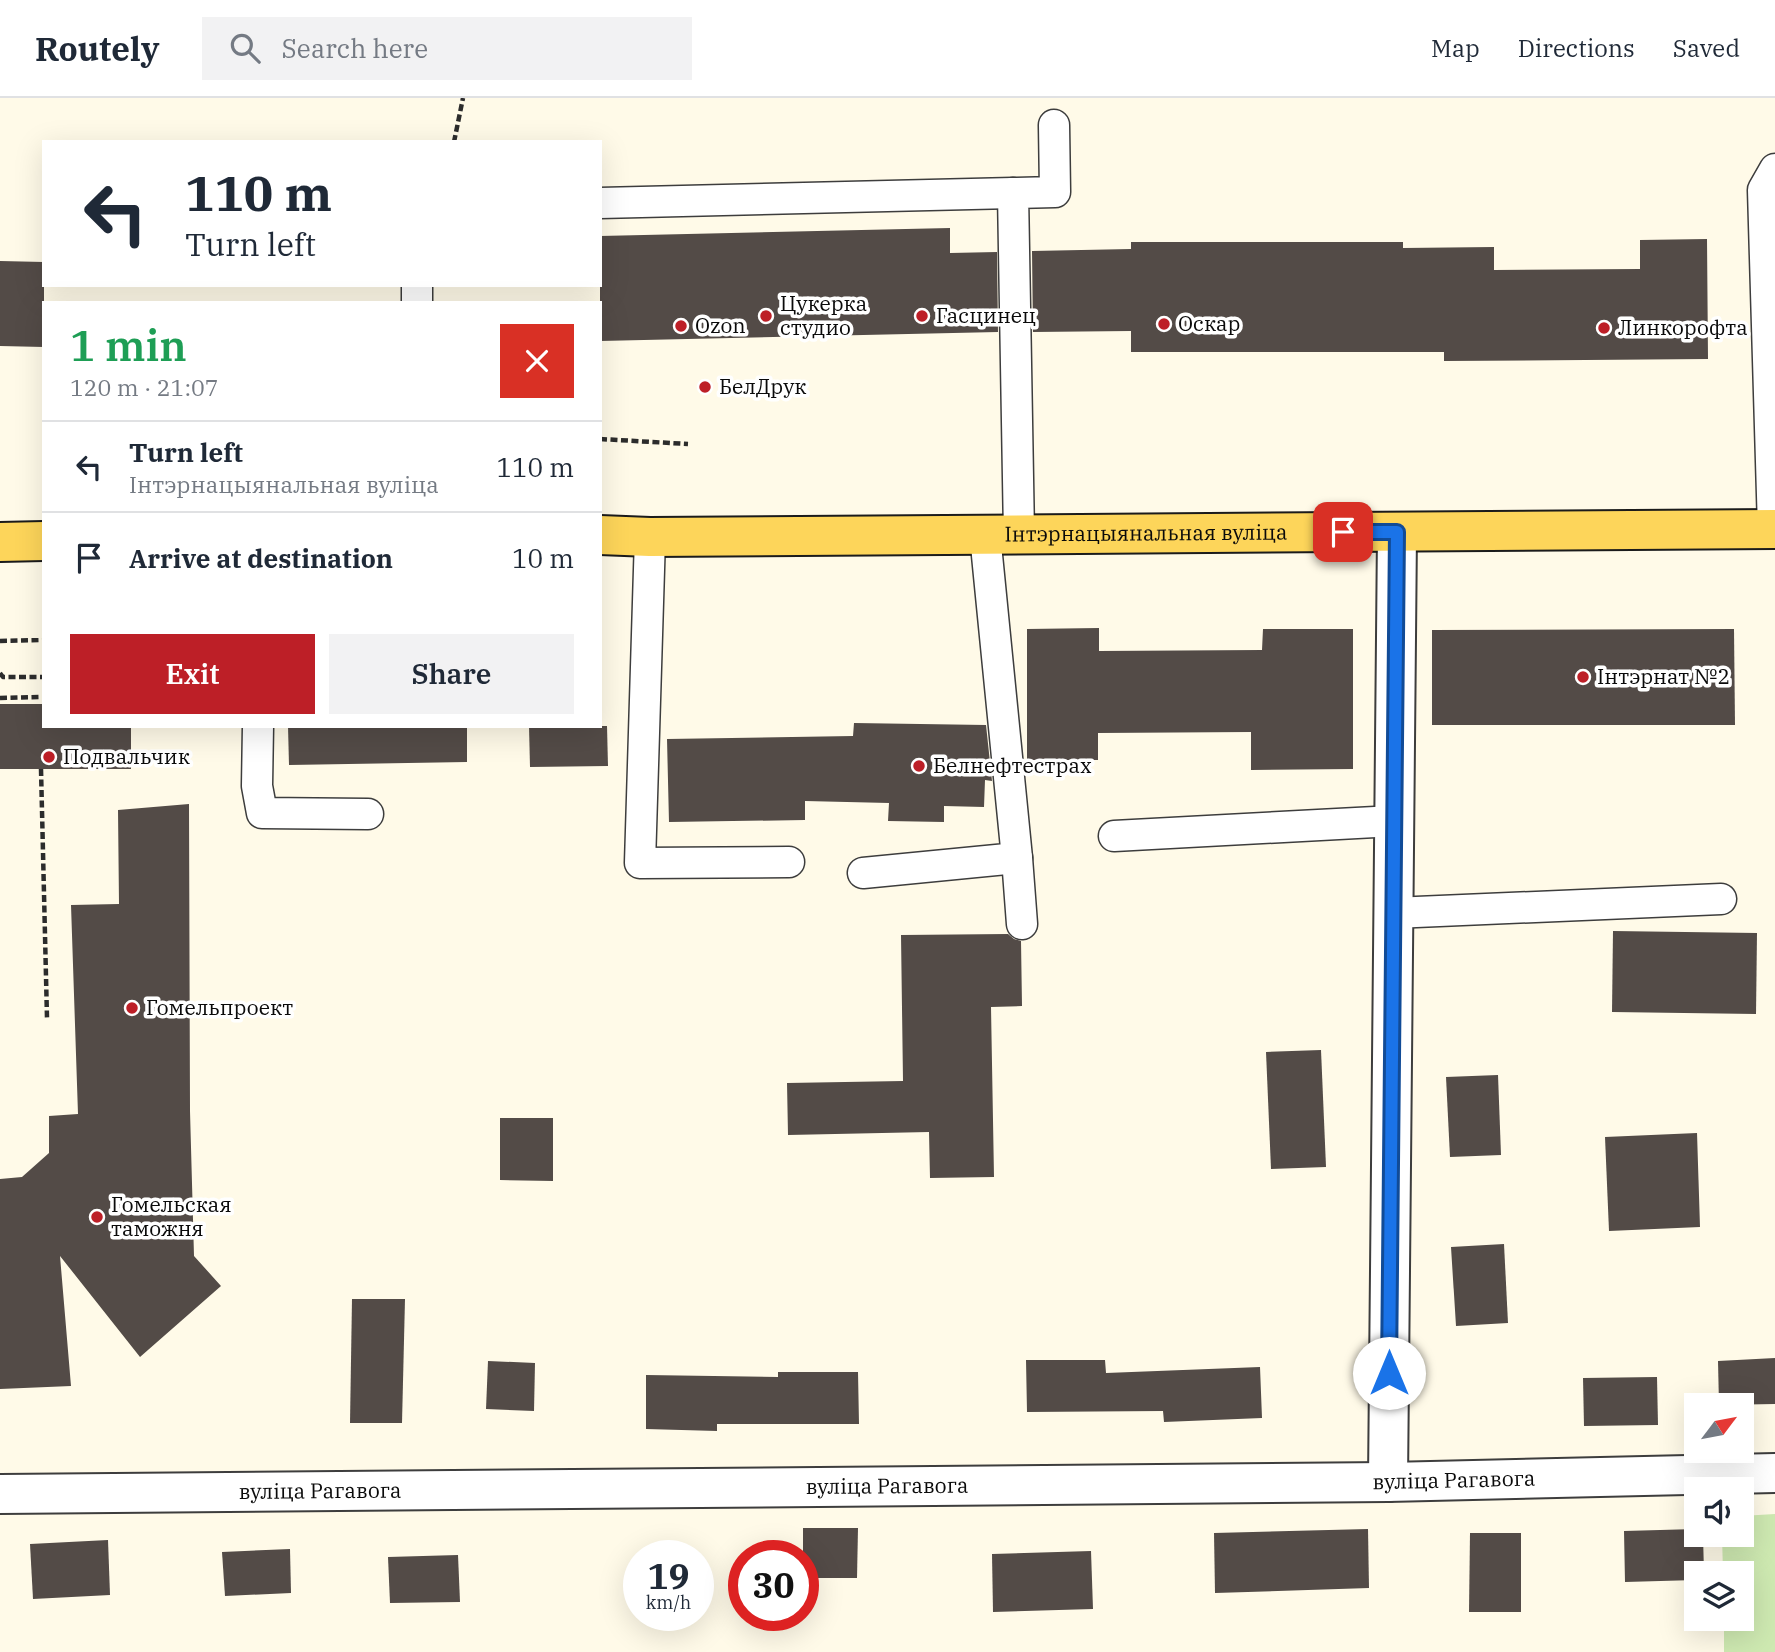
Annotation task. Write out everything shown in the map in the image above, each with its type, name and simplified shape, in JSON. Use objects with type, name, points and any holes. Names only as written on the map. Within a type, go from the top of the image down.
[{"type":"main road","name":"Інтэрнацыянальная вуліца","points":[[602,534],[650,537],[1774,529]]},
{"type":"main road","points":[[0,542],[42,541]]},
{"type":"street","points":[[1388,1482],[1397,532]]},
{"type":"street","name":"вуліца Рагавога","points":[[0,1494],[1388,1482],[1775,1473]]},
{"type":"lane","points":[[602,203],[1055,192],[1054,125]]},
{"type":"lane","points":[[1774,529],[1763,190],[1775,170]]},
{"type":"lane","points":[[1013,193],[1002,535],[1022,924]]},
{"type":"lane","points":[[650,537],[640,863],[789,862]]},
{"type":"lane","points":[[258,728],[257,786],[262,813],[368,814]]},
{"type":"lane","points":[[1114,836],[1394,821]]},
{"type":"lane","points":[[863,873],[1017,858]]},
{"type":"lane","points":[[1393,912],[1721,899]]},
{"type":"path","points":[[454,140],[463,98]]},
{"type":"path","points":[[602,439],[688,444]]},
{"type":"path","points":[[0,640],[42,639]]},
{"type":"path","points":[[0,673],[4,677],[42,677]]},
{"type":"path","points":[[0,698],[41,697]]},
{"type":"path","points":[[41,769],[47,1018]]},
{"type":"green space","points":[[1775,1514],[1775,1652],[1724,1652],[1724,1631],[1754,1631],[1754,1561],[1723,1561],[1722,1547],[1754,1547],[1754,1515]]},
{"type":"building","points":[[950,228],[950,253],[997,252],[998,332],[602,341],[602,236]]},
{"type":"building","points":[[1707,239],[1708,359],[1444,361],[1444,352],[1131,352],[1131,331],[1033,332],[1032,251],[1131,249],[1131,242],[1403,242],[1403,248],[1494,247],[1494,270],[1640,269],[1640,240]]},
{"type":"building","points":[[0,261],[42,262],[42,347],[0,346]]},
{"type":"building","points":[[1099,628],[1099,651],[1262,650],[1263,629],[1353,629],[1353,769],[1251,770],[1251,732],[1098,733],[1098,760],[1027,760],[1027,629]]},
{"type":"building","name":"Інтэрнат №2","points":[[1734,629],[1735,725],[1432,725],[1432,630]]},
{"type":"building","points":[[0,704],[42,704],[42,728],[131,728],[131,769],[0,769]]},
{"type":"building","points":[[854,723],[986,725],[992,781],[985,780],[984,807],[944,806],[944,822],[888,821],[889,803],[805,801],[805,820],[669,822],[667,739],[853,736]]},
{"type":"building","points":[[607,726],[608,766],[530,767],[529,728]]},
{"type":"building","points":[[288,728],[467,728],[467,762],[289,765]]},
{"type":"building","points":[[189,804],[190,1111],[194,1256],[221,1286],[140,1357],[60,1256],[71,1386],[0,1389],[0,1179],[22,1177],[49,1153],[49,1116],[78,1114],[71,905],[119,904],[118,810]]},
{"type":"building","points":[[1613,931],[1757,933],[1756,1014],[1612,1012]]},
{"type":"building","points":[[1008,934],[1021,941],[1022,1006],[991,1007],[994,1177],[930,1178],[929,1132],[788,1135],[787,1083],[903,1081],[901,935]]},
{"type":"building","points":[[1321,1050],[1326,1167],[1271,1169],[1266,1052]]},
{"type":"building","points":[[1498,1075],[1501,1155],[1450,1157],[1446,1077]]},
{"type":"building","points":[[500,1118],[553,1118],[553,1181],[500,1180]]},
{"type":"building","points":[[1697,1133],[1700,1227],[1609,1231],[1605,1137]]},
{"type":"building","points":[[1504,1244],[1508,1323],[1456,1326],[1451,1247]]},
{"type":"building","points":[[352,1299],[405,1299],[402,1423],[350,1423]]},
{"type":"building","points":[[1775,1358],[1775,1404],[1754,1404],[1754,1393],[1719,1393],[1718,1361]]},
{"type":"building","points":[[1026,1360],[1105,1360],[1106,1373],[1260,1367],[1262,1418],[1164,1422],[1163,1411],[1027,1412]]},
{"type":"building","points":[[488,1361],[535,1363],[534,1411],[486,1409]]},
{"type":"building","points":[[778,1372],[858,1372],[859,1424],[717,1424],[717,1431],[646,1429],[646,1375],[778,1377]]},
{"type":"building","points":[[1657,1377],[1658,1425],[1584,1426],[1583,1378]]},
{"type":"building","points":[[803,1528],[858,1528],[857,1578],[819,1578],[819,1540],[803,1540]]},
{"type":"building","points":[[1368,1529],[1369,1588],[1215,1593],[1214,1533]]},
{"type":"building","points":[[1684,1529],[1684,1547],[1703,1547],[1704,1561],[1684,1561],[1684,1580],[1625,1582],[1624,1531]]},
{"type":"building","points":[[1470,1533],[1521,1533],[1521,1612],[1469,1612]]},
{"type":"building","points":[[108,1540],[110,1595],[33,1599],[30,1544]]},
{"type":"building","points":[[290,1549],[291,1593],[225,1596],[222,1552]]},
{"type":"building","points":[[1091,1551],[1093,1609],[993,1612],[992,1554]]},
{"type":"building","points":[[458,1555],[460,1602],[390,1603],[388,1557]]},
{"type":"place","name":"Цукерка студио","points":[[766,316]]},
{"type":"place","name":"Гасцинец","points":[[922,316]]},
{"type":"place","name":"Оскар","points":[[1164,324]]},
{"type":"place","name":"Ozon","points":[[681,326]]},
{"type":"place","name":"Линкорофта","points":[[1604,328]]},
{"type":"place","name":"БелДрук","points":[[705,387]]},
{"type":"place","name":"Інтэрнат №2","points":[[1583,677]]},
{"type":"place","name":"Подвальчик","points":[[49,757]]},
{"type":"place","name":"Белнефтестрах","points":[[919,766]]},
{"type":"place","name":"Гомельпроект","points":[[132,1008]]},
{"type":"place","name":"Гомельская таможня","points":[[97,1217]]},
{"type":"route","points":[[1343,532],[1397,532],[1389,1373]]}]
